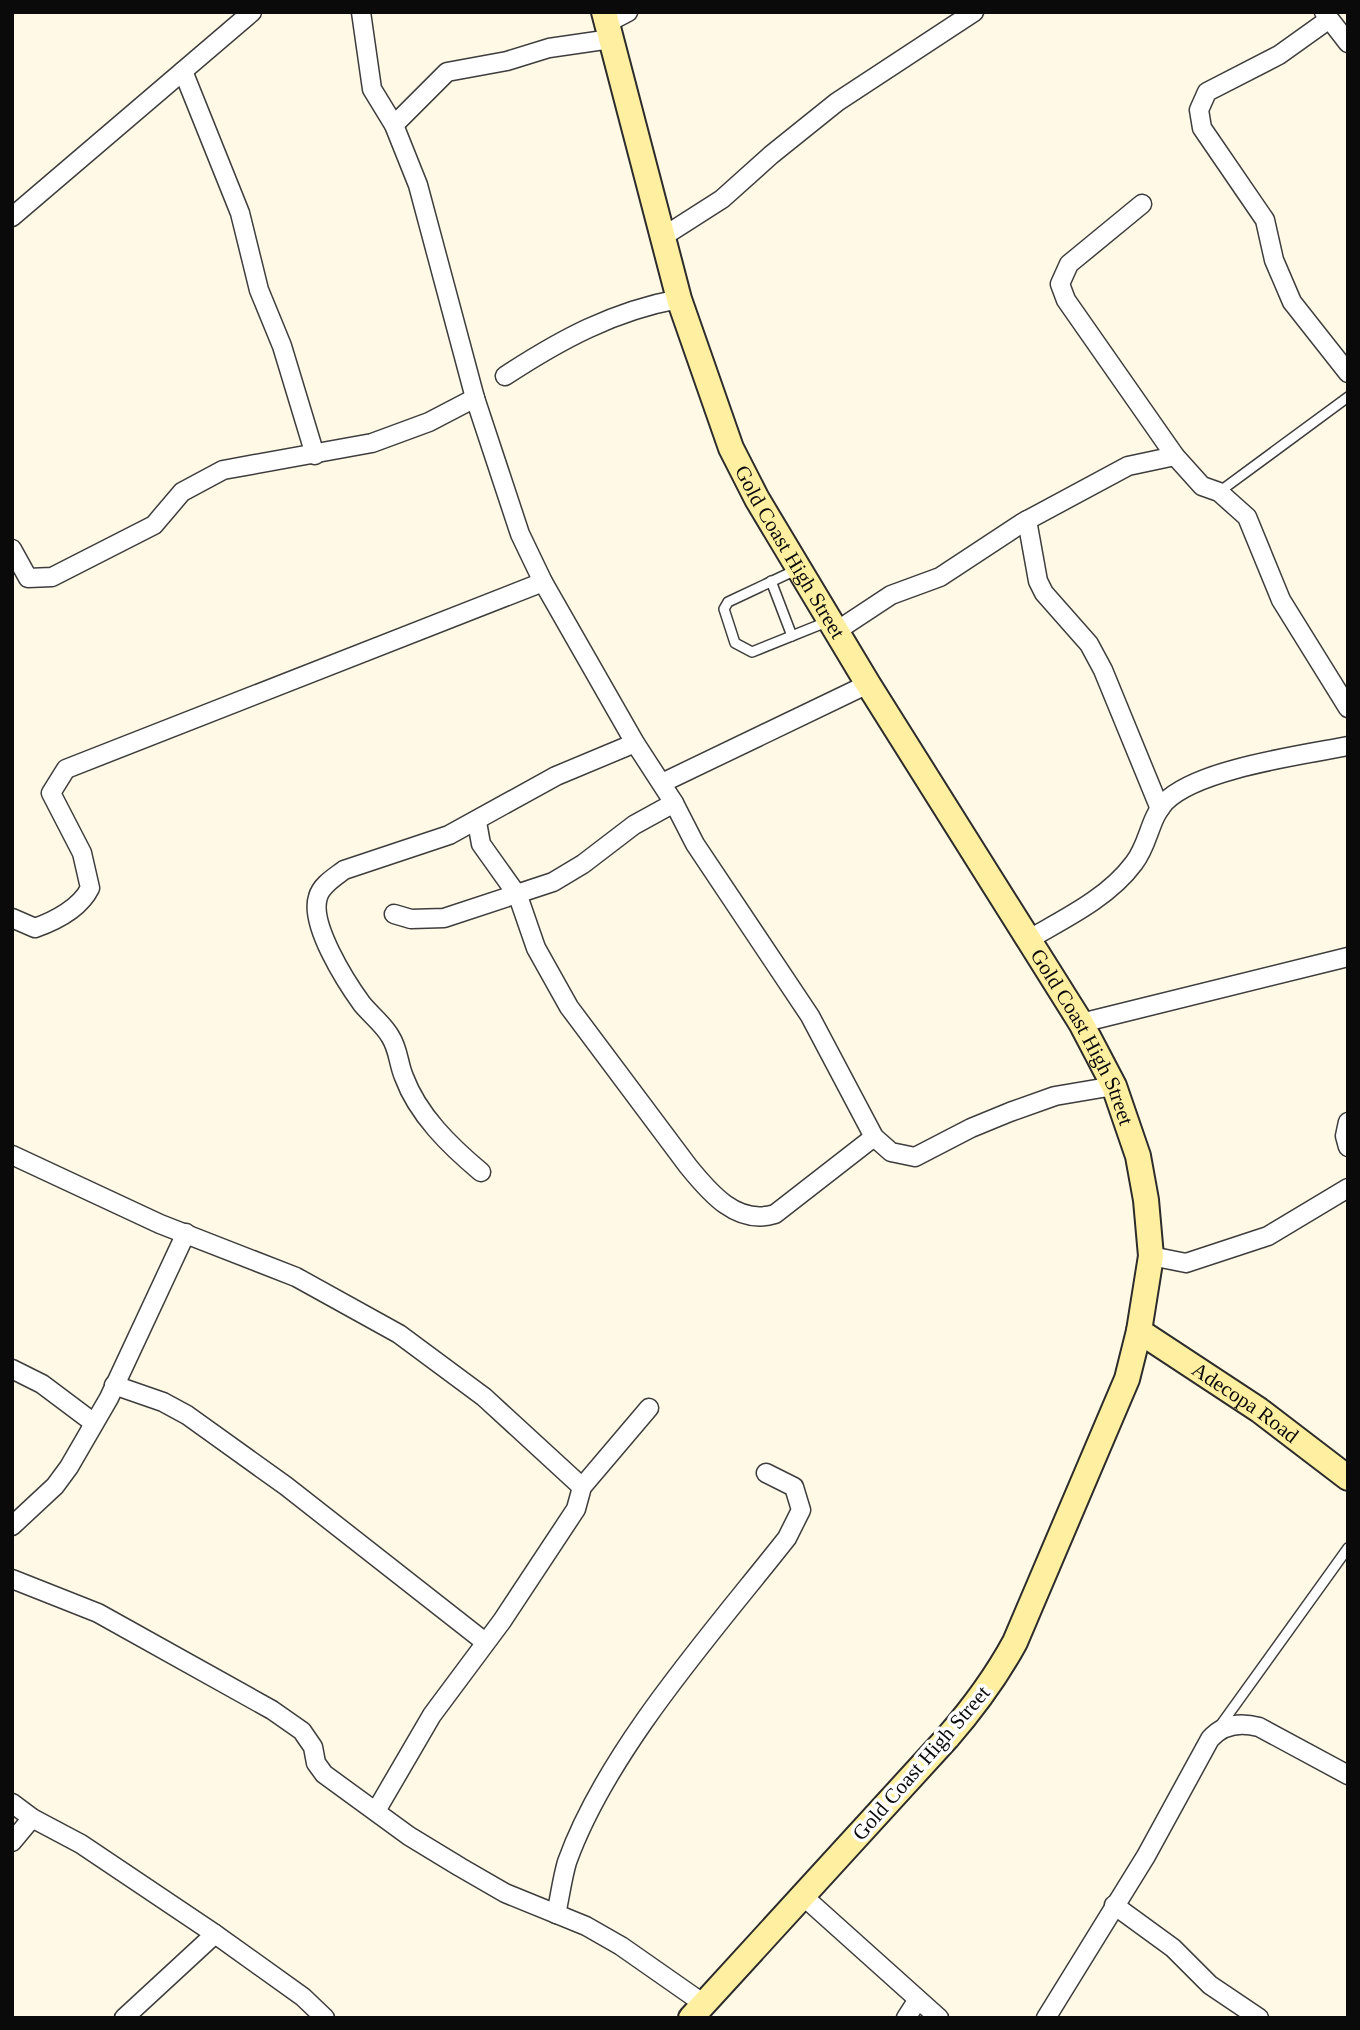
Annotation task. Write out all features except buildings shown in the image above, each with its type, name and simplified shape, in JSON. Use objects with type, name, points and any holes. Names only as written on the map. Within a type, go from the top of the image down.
[{"type":"street","points":[[12,217],[252,12]]},
{"type":"street","points":[[361,12],[372,89],[394,125],[428,215],[475,398],[520,534],[543,582],[635,743],[674,803],[695,844],[810,1016],[873,1137],[891,1153],[901,1157],[915,1157],[971,1128],[1021,1108],[1055,1096],[1114,1086]]},
{"type":"street","points":[[662,238],[722,200],[771,155],[837,103],[974,12]]},
{"type":"street","points":[[1348,43],[1326,16],[1279,55],[1207,92],[1199,110],[1202,128],[1265,220],[1273,260],[1293,302],[1348,373]]},
{"type":"street","points":[[394,125],[447,72],[507,61],[549,48],[613,21]]},
{"type":"street","name":"Gold Coast High Street","points":[[613,21],[662,238],[679,299],[731,448],[868,684],[1031,938],[1114,1086],[1138,1156],[1146,1200],[1151,1256],[1139,1331],[1127,1379],[1015,1642],[999,1671],[956,1728],[698,2011]]},
{"type":"street","points":[[183,71],[240,213],[259,290],[282,346],[315,455]]},
{"type":"street","points":[[1142,204],[1069,264],[1060,284],[1066,300],[1175,456],[1202,486],[1219,492],[1247,517],[1282,600],[1348,708]]},
{"type":"street","points":[[505,376],[557,341],[612,316],[679,299]]},
{"type":"street","points":[[12,549],[28,578],[52,577],[154,524],[182,492],[201,479],[223,470],[315,455],[383,439],[429,422],[475,398]]},
{"type":"street","points":[[835,625],[891,595],[940,577],[1027,520],[1128,466],[1175,456]]},
{"type":"street","points":[[1027,520],[1038,581],[1044,593],[1089,644],[1103,670],[1160,809]]},
{"type":"street","points":[[12,918],[34,928],[51,923],[86,897],[90,888],[82,853],[51,793],[66,769],[543,582]]},
{"type":"street","points":[[662,783],[868,684]]},
{"type":"street","points":[[481,1172],[450,1146],[428,1118],[403,1076],[396,1045],[362,1003],[335,958],[323,936],[316,909],[321,889],[344,870],[449,835],[477,822],[556,776],[635,743]]},
{"type":"street","points":[[1031,938],[1088,904],[1134,864],[1160,809],[1182,789],[1201,780],[1348,746]]},
{"type":"street","points":[[394,914],[423,919],[444,918],[553,883],[634,825],[674,803]]},
{"type":"street","points":[[477,822],[481,844],[518,896],[536,948],[588,1035],[638,1095],[708,1191],[725,1205],[745,1215],[762,1218],[775,1214],[873,1137]]},
{"type":"street","points":[[1081,1023],[1348,957]]},
{"type":"street","points":[[1348,1122],[1345,1136],[1348,1147]]},
{"type":"street","points":[[12,1155],[160,1224],[296,1278],[399,1334],[484,1397],[582,1487]]},
{"type":"street","points":[[1151,1256],[1186,1263],[1268,1236],[1348,1188]]},
{"type":"street","points":[[12,1527],[55,1486],[94,1423],[186,1233]]},
{"type":"street","name":"Adecopa Road","points":[[1139,1331],[1259,1410],[1348,1478]]},
{"type":"street","points":[[12,1369],[42,1384],[94,1423]]},
{"type":"street","points":[[114,1385],[163,1402],[187,1415],[286,1486],[485,1642]]},
{"type":"street","points":[[376,1811],[432,1716],[576,1509],[582,1487],[649,1408]]},
{"type":"street","points":[[556,1914],[566,1866],[576,1839],[624,1755],[655,1708],[787,1538],[801,1510],[794,1487],[766,1473]]},
{"type":"street","points":[[12,1579],[98,1613],[272,1710],[302,1731],[313,1747],[316,1763],[324,1774],[408,1836],[505,1893],[586,1926],[621,1946],[698,2011]]},
{"type":"street","points":[[1046,2018],[1146,1856],[1210,1739],[1218,1730],[1244,1723],[1259,1727],[1348,1775]]},
{"type":"street","points":[[12,1803],[32,1818],[81,1844],[215,1934],[303,1997],[325,2018]]},
{"type":"street","points":[[12,1842],[32,1818]]},
{"type":"street","points":[[803,1896],[939,2018]]},
{"type":"street","points":[[1114,1905],[1173,1948],[1210,1985],[1259,2018]]},
{"type":"street","points":[[124,2018],[215,1934]]},
{"type":"street","points":[[906,2018],[917,2001]]},
{"type":"lane","points":[[1219,492],[1348,397]]},
{"type":"lane","points":[[799,568],[727,602],[724,609],[735,643],[752,652],[792,636],[835,625]]},
{"type":"lane","points":[[771,581],[792,636]]},
{"type":"lane","points":[[1218,1730],[1348,1548]]}]
